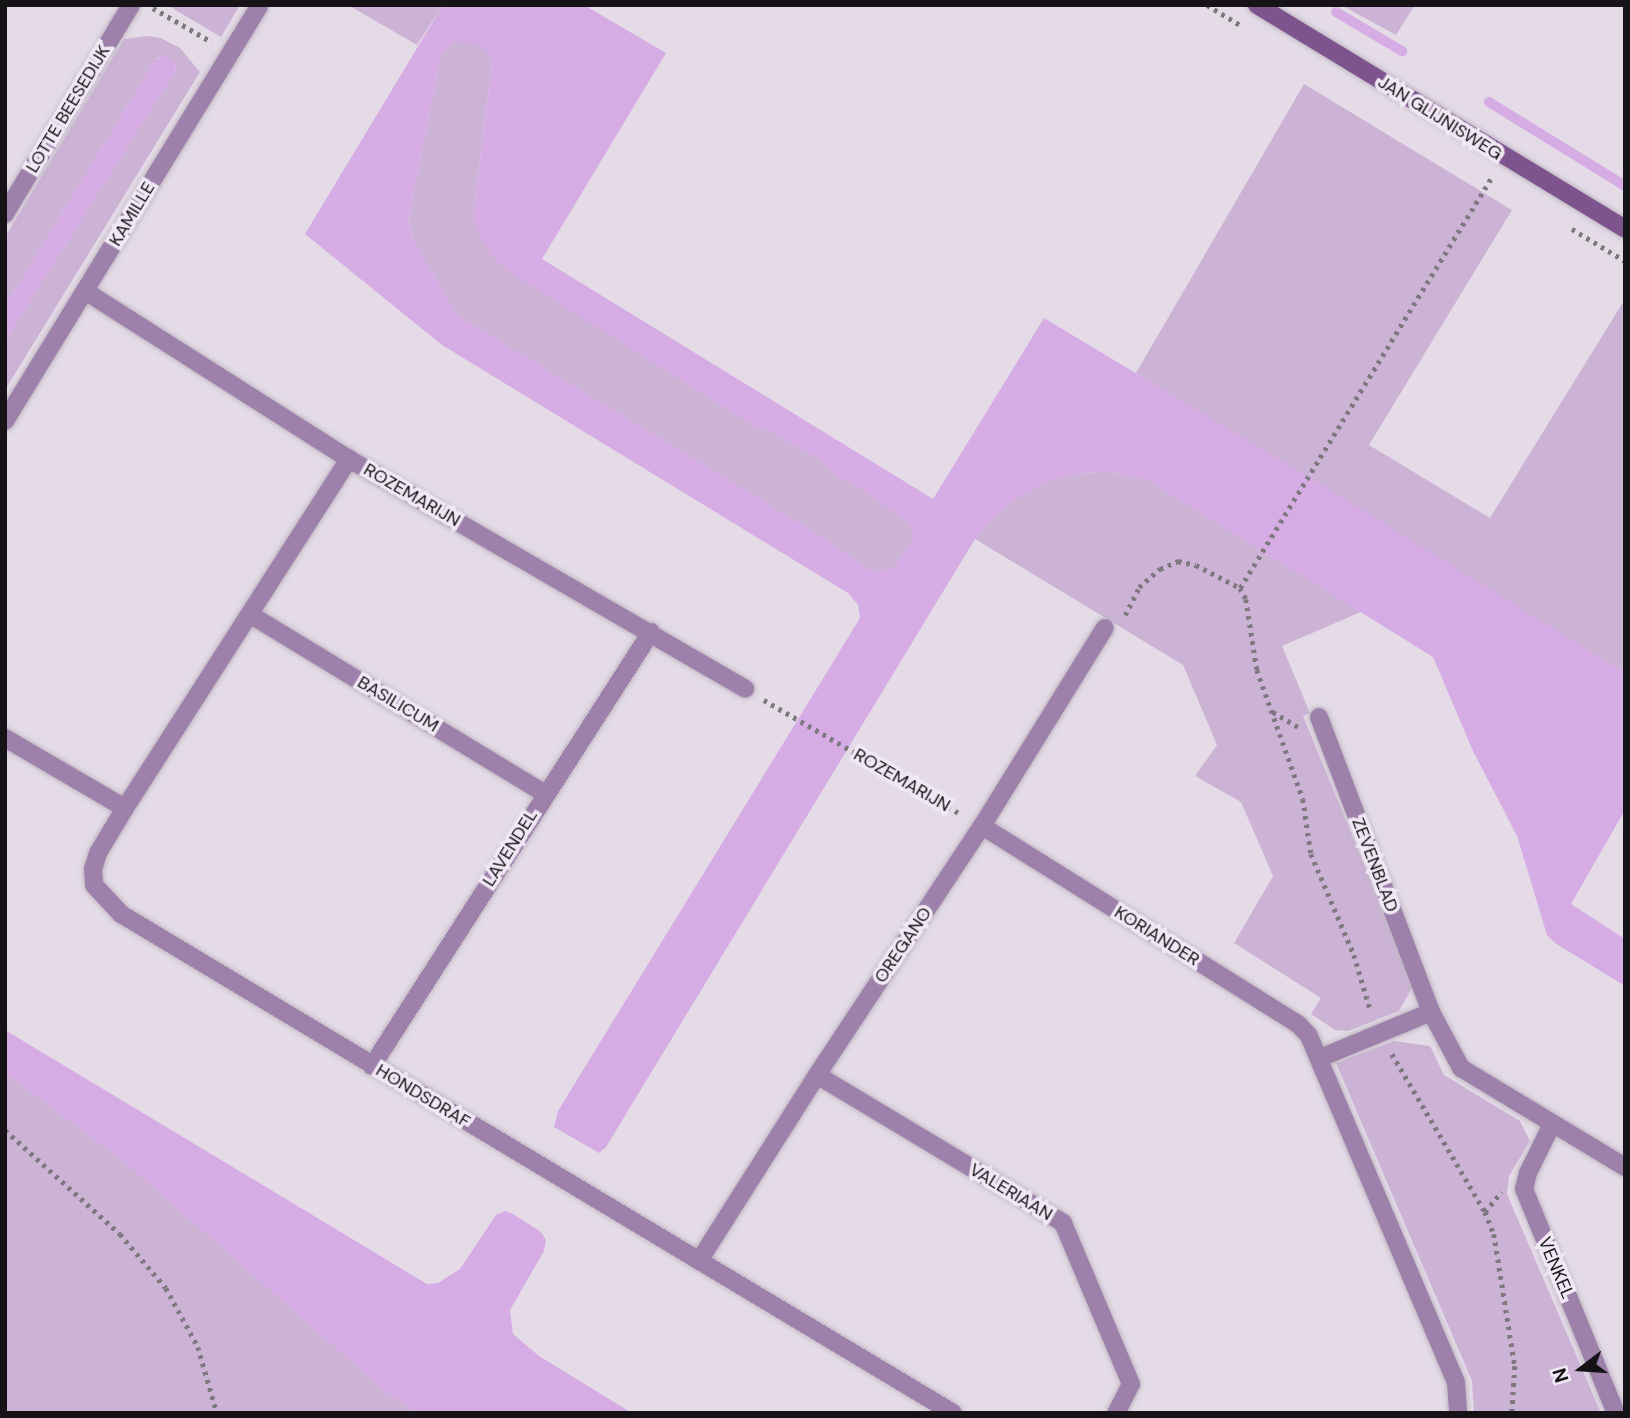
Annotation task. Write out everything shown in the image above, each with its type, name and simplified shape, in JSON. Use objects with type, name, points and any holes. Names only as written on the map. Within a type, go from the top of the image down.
[{"type":"street","name":"LOTTE BEESEDIJK","points":[[5,214],[131,5]]},
{"type":"street","name":"JAN GLIJNISWEG","points":[[1257,5],[1625,229]]},
{"type":"street","name":"KAMILLE","points":[[5,421],[259,7]]},
{"type":"street","name":"ROZEMARIJN","points":[[85,291],[349,458],[745,689]]},
{"type":"street","points":[[5,738],[125,808],[349,458]]},
{"type":"street","name":"BASILICUM","points":[[251,615],[545,794]]},
{"type":"street","name":"OREGANO","points":[[699,1261],[817,1075],[982,826],[1105,628]]},
{"type":"street","name":"LAVENDEL","points":[[372,1066],[650,632]]},
{"type":"street","name":"ZEVENBLAD","points":[[1319,717],[1431,1012],[1461,1068],[1625,1167]]},
{"type":"street","name":"HONDSDRAF","points":[[125,808],[103,843],[93,869],[94,886],[106,902],[121,914],[953,1413]]},
{"type":"street","name":"KORIANDER","points":[[982,826],[1298,1024],[1320,1058],[1456,1382],[1458,1413]]},
{"type":"street","points":[[1320,1058],[1431,1012]]},
{"type":"street","name":"VALERIAAN","points":[[817,1075],[1062,1223],[1131,1384],[1116,1413]]},
{"type":"street","name":"VENKEL","points":[[1552,1124],[1528,1173],[1524,1189],[1616,1413]]},
{"type":"path","points":[[142,5],[152,7],[230,52]]},
{"type":"path","points":[[1240,588],[1491,179]]},
{"type":"path","points":[[1105,628],[1122,620],[1139,587],[1160,569],[1178,561],[1196,565],[1240,588],[1246,599],[1256,670],[1304,799],[1311,854],[1354,954],[1380,1034],[1485,1212],[1494,1234],[1515,1366],[1512,1413]]},
{"type":"path","name":"ROZEMARIJN","points":[[786,713],[982,826]]},
{"type":"path","points":[[5,1130],[120,1234],[166,1288],[198,1347],[217,1413]]},
{"type":"shaded area","points":[[167,5],[240,5],[221,37]]},
{"type":"shaded area","points":[[348,5],[443,5],[417,45]]},
{"type":"shaded area","points":[[443,5],[584,5],[666,53],[542,259],[933,499],[1044,318],[1337,494],[1625,673],[1625,810],[1571,904],[1625,939],[1625,986],[1555,943],[1547,935],[1517,836],[1473,751],[1433,657],[1147,480],[1108,471],[1076,474],[1045,482],[1015,500],[992,519],[975,539],[606,1147],[599,1153],[554,1127],[558,1111],[860,618],[858,605],[848,593],[442,345],[305,234]],"holes":[[[455,41],[476,44],[486,50],[492,62],[473,219],[478,234],[491,255],[509,272],[757,428],[771,432],[819,459],[838,477],[850,482],[905,520],[913,531],[912,541],[894,568],[871,571],[826,539],[457,315],[412,237],[408,220],[441,55]]]},
{"type":"shaded area","points":[[1341,5],[1415,5],[1396,35]]},
{"type":"shaded area","points":[[147,36],[161,38],[180,48],[200,72],[5,390],[5,341],[175,72],[176,63],[160,57],[155,60],[5,306],[5,237],[124,39]]},
{"type":"shaded area","points":[[455,41],[476,43],[487,50],[492,62],[473,219],[491,255],[510,272],[757,428],[771,432],[819,459],[838,477],[850,482],[905,520],[913,531],[912,541],[894,568],[871,571],[826,539],[457,315],[412,237],[408,220],[441,55]]},
{"type":"shaded area","points":[[165,56],[176,63],[175,72],[5,341],[5,306],[155,60]]},
{"type":"shaded area","points":[[1304,84],[1512,210],[1369,445],[1490,518],[1625,299],[1625,673],[1136,373]]},
{"type":"shaded area","points":[[1108,471],[1147,480],[1361,612],[1282,646],[1310,713],[1303,716],[1411,979],[1412,988],[1399,1011],[1348,1031],[1335,1030],[1311,1014],[1321,998],[1234,943],[1273,876],[1241,802],[1195,776],[1217,745],[1183,665],[975,539],[992,519],[1015,500],[1045,482],[1076,474]]},
{"type":"shaded area","points":[[5,1030],[427,1284],[438,1283],[460,1269],[496,1215],[505,1211],[513,1214],[541,1232],[546,1240],[544,1251],[510,1310],[513,1334],[539,1356],[632,1413],[418,1413],[387,1393],[122,1160],[5,1073]]},
{"type":"shaded area","points":[[1394,1041],[1430,1046],[1444,1075],[1520,1121],[1530,1141],[1509,1176],[1507,1194],[1601,1413],[1474,1413],[1472,1381],[1336,1063]]},
{"type":"shaded area","points":[[5,1073],[122,1160],[387,1393],[418,1413],[5,1413]]},
{"type":"waterway","points":[[1336,12],[1402,51]]},
{"type":"waterway","points":[[1489,102],[1625,186]]}]
